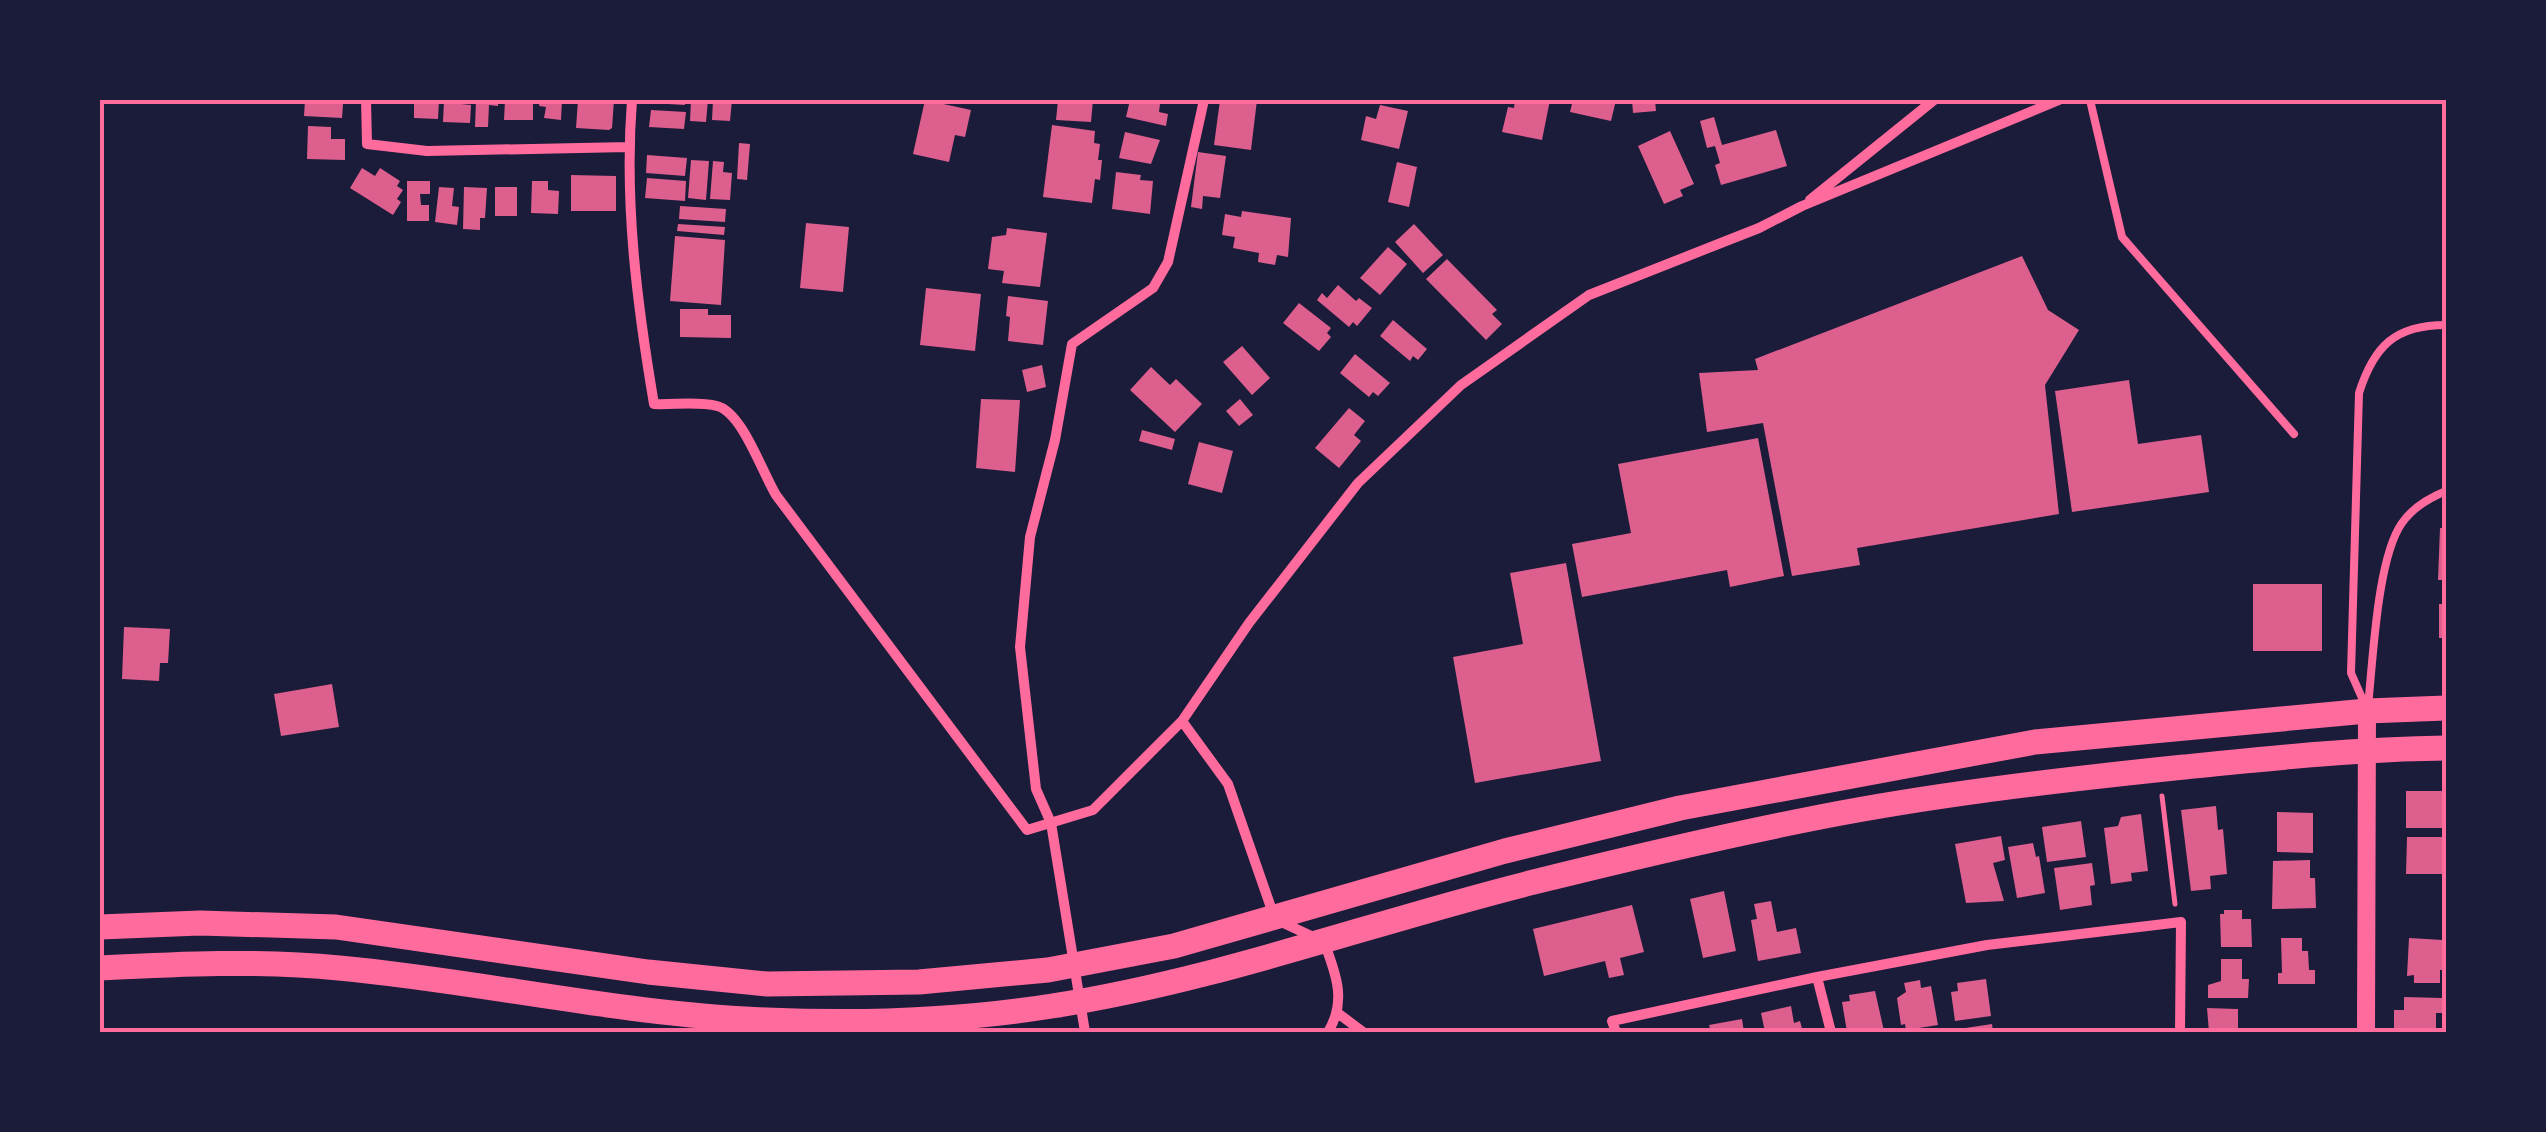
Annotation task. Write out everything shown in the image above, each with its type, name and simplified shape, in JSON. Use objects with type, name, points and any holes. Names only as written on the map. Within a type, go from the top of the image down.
[{"type":"main road","points":[[100,927],[200,923],[336,927],[648,972],[768,984],[919,982],[1048,970],[1174,946],[1680,808],[1844,776],[2035,742],[2368,711],[2446,708]]},
{"type":"main road","points":[[100,968],[202,963],[333,967],[747,1018],[919,1020],[1049,1007],[1182,982],[1536,882],[1686,845],[1846,812],[2042,782],[2368,748],[2446,748]]},
{"type":"street","points":[[366,100],[366,144],[427,151],[628,148]]},
{"type":"street","points":[[632,100],[628,148],[637,304],[654,404],[720,406],[742,424],[776,496],[1027,830],[1093,810],[1182,721],[1249,623],[1358,483],[1461,385],[1589,295],[1760,228],[1802,206],[2059,100]]},
{"type":"street","points":[[1085,1032],[1051,824],[1036,789],[1020,647],[1030,538],[1056,440],[1072,344],[1153,288],[1168,262],[1204,100]]},
{"type":"street","points":[[1802,206],[1934,100]]},
{"type":"street","points":[[2366,1032],[2368,711]]},
{"type":"street","points":[[1182,721],[1228,784],[1275,918],[1324,942],[1336,977],[1339,1014],[1328,1032]]},
{"type":"street","points":[[1616,1032],[1612,1021],[1817,977],[1987,945],[2180,922],[2180,1032]]},
{"type":"street","points":[[1817,977],[1831,1032]]},
{"type":"street","points":[[1339,1014],[1363,1032]]},
{"type":"lane","points":[[2090,100],[2122,237],[2294,434]]},
{"type":"lane","points":[[2368,711],[2351,673],[2359,393],[2370,363],[2392,337],[2425,325],[2446,325]]},
{"type":"lane","points":[[2368,711],[2383,584],[2392,545],[2401,524],[2414,510],[2446,490]]},
{"type":"path","points":[[2162,796],[2180,922]]},
{"type":"building","points":[[305,100],[343,104],[342,118],[304,116]]},
{"type":"building","points":[[414,100],[439,100],[438,119],[414,118]]},
{"type":"building","points":[[444,100],[461,100],[461,104],[471,105],[470,123],[443,122]]},
{"type":"building","points":[[476,100],[498,100],[498,106],[489,105],[488,127],[475,127]]},
{"type":"building","points":[[505,100],[533,100],[533,120],[504,120]]},
{"type":"building","points":[[540,100],[562,100],[561,120],[544,118],[546,107],[539,106]]},
{"type":"building","points":[[578,100],[614,100],[612,128],[576,128]]},
{"type":"building","points":[[685,100],[685,105],[651,103]]},
{"type":"building","points":[[691,100],[708,100],[706,122],[690,121]]},
{"type":"building","points":[[713,100],[732,100],[730,121],[712,120]]},
{"type":"building","points":[[925,100],[971,110],[965,137],[955,135],[949,162],[913,154]]},
{"type":"building","points":[[1058,100],[1093,100],[1091,122],[1056,120]]},
{"type":"building","points":[[1130,100],[1160,104],[1159,112],[1168,114],[1166,126],[1126,117]]},
{"type":"building","points":[[1220,100],[1257,100],[1251,150],[1214,145]]},
{"type":"building","points":[[1515,100],[1550,100],[1542,140],[1502,132],[1508,107],[1514,108]]},
{"type":"building","points":[[1573,100],[1616,100],[1611,121],[1570,112]]},
{"type":"building","points":[[1632,100],[1655,100],[1656,111],[1633,113]]},
{"type":"building","points":[[1380,105],[1408,111],[1399,149],[1361,140],[1366,116],[1376,119]]},
{"type":"building","points":[[651,110],[686,112],[684,129],[649,127]]},
{"type":"building","points":[[1714,117],[1722,145],[1776,130],[1787,166],[1721,185],[1715,146],[1707,148],[1700,121]]},
{"type":"building","points":[[1052,125],[1095,131],[1094,143],[1100,144],[1098,160],[1102,160],[1092,203],[1043,197]]},
{"type":"building","points":[[308,126],[331,127],[331,139],[345,139],[345,160],[307,159]]},
{"type":"building","points":[[1670,131],[1694,184],[1680,190],[1683,196],[1664,204],[1638,146]]},
{"type":"building","points":[[1125,132],[1160,140],[1151,164],[1119,158]]},
{"type":"building","points":[[739,143],[750,144],[747,180],[737,179]]},
{"type":"building","points":[[1198,152],[1226,156],[1220,198],[1203,196],[1202,209],[1191,207]]},
{"type":"building","points":[[647,155],[687,158],[685,176],[646,173]]},
{"type":"building","points":[[691,160],[709,161],[706,200],[688,198]]},
{"type":"building","points":[[713,161],[724,162],[723,172],[732,173],[730,200],[710,199]]},
{"type":"building","points":[[1397,162],[1417,167],[1409,207],[1388,202]]},
{"type":"building","points":[[362,168],[375,176],[380,168],[400,181],[397,186],[403,190],[397,199],[401,202],[393,215],[350,188]]},
{"type":"building","points":[[1116,172],[1153,181],[1150,214],[1112,209]]},
{"type":"building","points":[[571,175],[616,176],[616,211],[571,211]]},
{"type":"building","points":[[647,178],[686,181],[685,201],[645,198]]},
{"type":"building","points":[[407,181],[430,181],[430,194],[420,194],[421,205],[429,205],[429,221],[407,221]]},
{"type":"building","points":[[532,181],[548,181],[548,190],[559,191],[558,214],[531,213]]},
{"type":"building","points":[[439,187],[454,188],[452,206],[459,207],[457,225],[435,222]]},
{"type":"building","points":[[464,187],[487,188],[480,230],[463,229]]},
{"type":"building","points":[[495,187],[517,187],[517,216],[495,216]]},
{"type":"building","points":[[680,206],[726,209],[725,222],[679,219]]},
{"type":"building","points":[[1242,211],[1291,218],[1288,257],[1277,255],[1275,265],[1258,262],[1259,253],[1233,248],[1235,237],[1222,235],[1225,214],[1241,217]]},
{"type":"building","points":[[806,223],[849,227],[843,292],[800,288]]},
{"type":"building","points":[[678,224],[725,227],[724,235],[677,231]]},
{"type":"building","points":[[1414,224],[1443,255],[1423,273],[1395,242]]},
{"type":"building","points":[[1007,228],[1047,233],[1040,287],[1002,283],[1004,271],[988,269],[992,237],[1006,235]]},
{"type":"building","points":[[675,236],[725,240],[721,305],[670,301]]},
{"type":"building","points":[[1388,247],[1407,264],[1380,295],[1360,278]]},
{"type":"building","points":[[2022,256],[2048,310],[2079,330],[2045,385],[2059,514],[1857,548],[1860,565],[1792,576],[1763,423],[1707,432],[1699,373],[1758,370],[1755,359]]},
{"type":"building","points":[[1447,259],[1497,310],[1492,314],[1502,324],[1486,340],[1426,279]]},
{"type":"building","points":[[1338,285],[1356,301],[1359,298],[1372,308],[1357,326],[1353,322],[1349,327],[1317,300],[1322,293],[1327,298]]},
{"type":"building","points":[[926,288],[981,294],[975,351],[920,345]]},
{"type":"building","points":[[1008,296],[1048,301],[1043,345],[1008,341]]},
{"type":"building","points":[[1299,303],[1331,328],[1327,333],[1331,337],[1319,351],[1283,323]]},
{"type":"building","points":[[680,309],[708,309],[708,315],[731,315],[731,338],[680,337]]},
{"type":"building","points":[[1393,320],[1427,349],[1418,360],[1413,356],[1410,361],[1380,336]]},
{"type":"building","points":[[1242,346],[1270,378],[1252,395],[1223,362]]},
{"type":"building","points":[[1355,354],[1390,383],[1378,396],[1373,392],[1369,397],[1340,373]]},
{"type":"building","points":[[1042,365],[1046,387],[1027,392],[1022,370]]},
{"type":"building","points":[[1151,367],[1170,385],[1176,379],[1202,404],[1175,432],[1130,390]]},
{"type":"building","points":[[2129,380],[2138,444],[2201,435],[2209,492],[2072,512],[2055,391]]},
{"type":"building","points":[[981,399],[1020,400],[1015,472],[976,468]]},
{"type":"building","points":[[1240,399],[1253,415],[1239,426],[1226,411]]},
{"type":"building","points":[[1349,408],[1365,421],[1354,435],[1361,441],[1339,468],[1315,448]]},
{"type":"building","points":[[1142,430],[1175,439],[1172,450],[1139,441]]},
{"type":"building","points":[[1758,438],[1784,576],[1730,587],[1727,570],[1582,597],[1572,544],[1631,533],[1618,464]]},
{"type":"building","points":[[1199,442],[1233,451],[1222,493],[1188,484]]},
{"type":"building","points":[[2440,528],[2446,528],[2446,580],[2438,580]]},
{"type":"building","points":[[1566,563],[1601,761],[1475,783],[1453,657],[1523,644],[1510,573]]},
{"type":"building","points":[[2253,584],[2322,584],[2322,651],[2253,651]]},
{"type":"building","points":[[2439,604],[2446,604],[2446,638],[2439,638]]},
{"type":"building","points":[[124,627],[170,629],[168,663],[160,663],[159,681],[122,679]]},
{"type":"building","points":[[332,684],[339,727],[281,736],[274,694]]},
{"type":"building","points":[[2406,791],[2443,791],[2443,828],[2406,828]]},
{"type":"building","points":[[2216,806],[2218,830],[2223,829],[2227,874],[2210,876],[2211,889],[2191,891],[2181,810]]},
{"type":"building","points":[[2277,812],[2313,813],[2313,853],[2277,852]]},
{"type":"building","points":[[2141,814],[2148,871],[2131,873],[2132,881],[2111,884],[2104,828],[2118,826],[2121,817]]},
{"type":"building","points":[[2081,821],[2086,857],[2047,862],[2042,827]]},
{"type":"building","points":[[2001,836],[2005,860],[1993,863],[2004,901],[1966,903],[1955,844]]},
{"type":"building","points":[[2407,837],[2444,837],[2444,874],[2406,874]]},
{"type":"building","points":[[2033,843],[2045,893],[2017,898],[2008,847]]},
{"type":"building","points":[[2310,860],[2316,908],[2272,909],[2273,861]]},
{"type":"building","points":[[2092,863],[2092,905],[2060,910],[2054,868]]},
{"type":"building","points":[[1724,891],[1736,951],[1703,958],[1690,899]]},
{"type":"building","points":[[1771,901],[1777,932],[1796,928],[1801,953],[1758,961],[1751,920],[1757,919],[1754,904]]},
{"type":"building","points":[[1632,905],[1644,952],[1620,958],[1624,975],[1609,978],[1605,961],[1544,976],[1533,929]]},
{"type":"building","points":[[2224,910],[2242,910],[2242,919],[2251,919],[2252,947],[2221,947],[2220,914]]},
{"type":"building","points":[[2281,938],[2302,938],[2302,951],[2308,951],[2309,970],[2315,970],[2315,984],[2278,984],[2278,973],[2282,973]]},
{"type":"building","points":[[2409,938],[2443,940],[2444,970],[2440,970],[2440,983],[2414,983],[2414,975],[2407,976]]},
{"type":"building","points":[[2221,959],[2242,959],[2242,979],[2249,979],[2248,998],[2208,998],[2208,985],[2221,981]]},
{"type":"building","points":[[1986,979],[1991,1016],[1955,1021],[1951,992],[1958,991],[1957,983]]},
{"type":"building","points":[[1920,980],[1921,988],[1931,986],[1938,1025],[1906,1030],[1905,1024],[1901,1025],[1897,998],[1906,992],[1904,983]]},
{"type":"building","points":[[1875,991],[1884,1031],[1847,1032],[1842,1002],[1850,1001],[1849,995]]},
{"type":"building","points":[[2404,997],[2442,998],[2442,1013],[2436,1013],[2436,1032],[2394,1032],[2394,1010],[2404,1010]]},
{"type":"building","points":[[1791,1006],[1794,1023],[1800,1021],[1803,1032],[1765,1032],[1761,1013]]},
{"type":"building","points":[[2207,1008],[2238,1009],[2238,1032],[2209,1032]]},
{"type":"building","points":[[1742,1019],[1744,1032],[1711,1032],[1709,1025]]},
{"type":"building","points":[[1992,1024],[1993,1032],[1952,1032],[1952,1030]]}]
